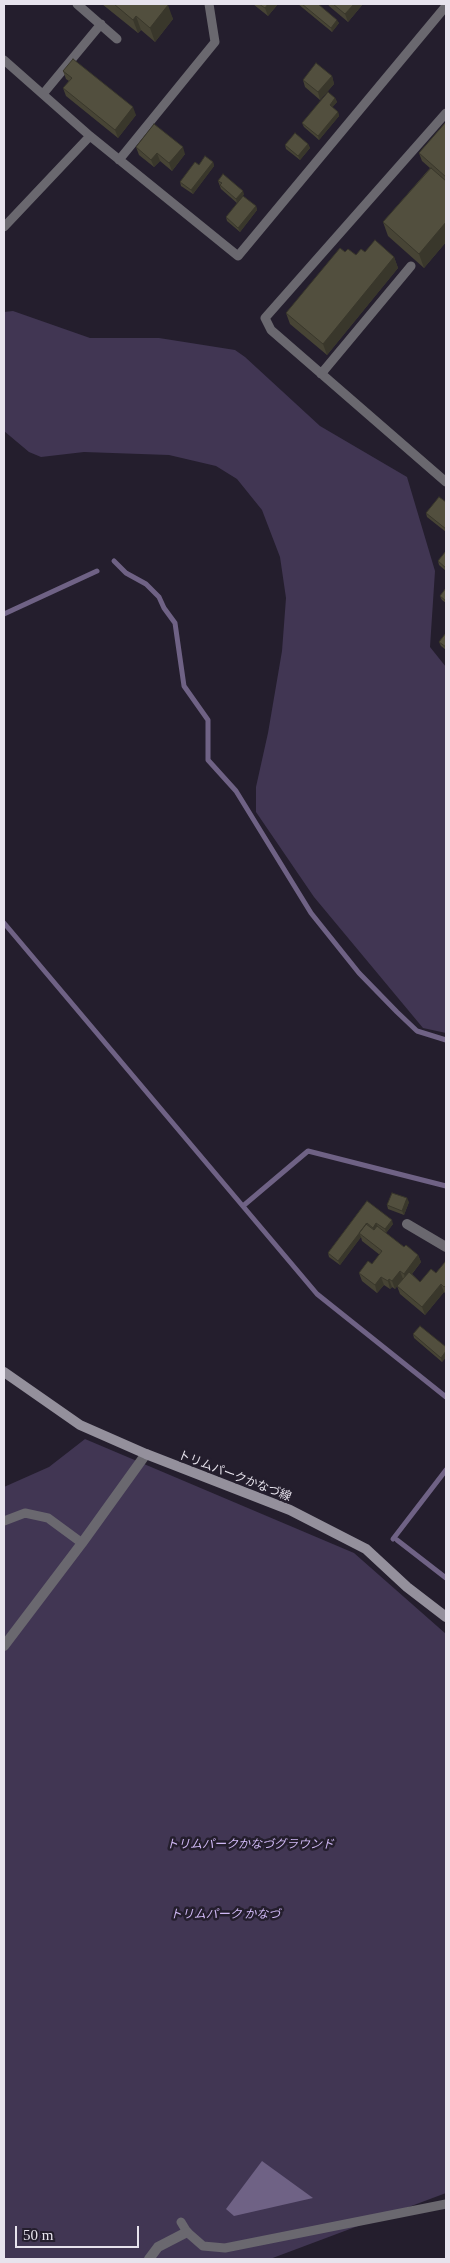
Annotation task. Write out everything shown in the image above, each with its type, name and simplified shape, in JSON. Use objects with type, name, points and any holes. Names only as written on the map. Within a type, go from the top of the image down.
[{"type":"main road","name":"トリムパークかなづ線","points":[[4,1372],[80,1425],[146,1454],[290,1510],[366,1549],[407,1587],[446,1617]]},
{"type":"street","points":[[407,1224],[446,1247]]},
{"type":"street","points":[[4,1646],[146,1454]]},
{"type":"street","points":[[149,2259],[158,2247],[187,2232]]},
{"type":"lane","points":[[77,4],[117,39]]},
{"type":"lane","points":[[119,160],[214,42],[209,4]]},
{"type":"lane","points":[[4,60],[90,136],[238,256],[446,6]]},
{"type":"lane","points":[[43,94],[101,24]]},
{"type":"lane","points":[[446,113],[265,318],[272,330],[446,482]]},
{"type":"lane","points":[[4,227],[90,136]]},
{"type":"lane","points":[[321,374],[411,266]]},
{"type":"lane","points":[[4,1521],[25,1513],[48,1518],[82,1543]]},
{"type":"lane","points":[[181,2222],[187,2232],[204,2246],[225,2248],[446,2204]]},
{"type":"green space","points":[[13,311],[90,338],[159,338],[235,350],[320,426],[407,477],[435,571],[430,647],[446,667],[446,1033],[423,1028],[314,897],[256,812],[256,787],[268,733],[282,651],[286,598],[280,557],[262,510],[237,479],[216,466],[169,455],[84,452],[41,457],[29,452],[4,431],[4,312]]},
{"type":"green space","name":"トリムパーク かなづ","points":[[85,1439],[354,1553],[446,1634],[446,2193],[270,2259],[4,2259],[4,1487],[49,1467]]},
{"type":"shaded area","points":[[262,2161],[313,2198],[234,2216],[226,2209]]},
{"type":"building","points":[[114,4],[168,5],[150,28],[136,16],[133,20]]},
{"type":"building","points":[[259,4],[268,4],[265,8]]},
{"type":"building","points":[[302,4],[318,4],[337,20],[331,28]]},
{"type":"building","points":[[333,4],[354,4],[345,14]]},
{"type":"building","points":[[73,59],[133,107],[115,130],[63,88],[72,78],[63,71]]},
{"type":"building","points":[[316,63],[332,76],[318,92],[303,80]]},
{"type":"building","points":[[328,92],[335,98],[330,105],[338,112],[318,136],[302,123]]},
{"type":"building","points":[[446,122],[446,177],[419,153]]},
{"type":"building","points":[[154,124],[183,147],[169,163],[157,153],[151,160],[136,147]]},
{"type":"building","points":[[295,133],[308,144],[298,156],[285,145]]},
{"type":"building","points":[[205,156],[213,162],[191,190],[180,182],[195,162],[199,165]]},
{"type":"building","points":[[431,168],[446,181],[446,222],[419,254],[383,222]]},
{"type":"building","points":[[223,174],[243,191],[236,199],[220,185],[222,183],[218,181]]},
{"type":"building","points":[[243,196],[256,206],[238,228],[226,217]]},
{"type":"building","points":[[375,240],[394,257],[323,344],[286,313],[340,248],[345,252],[348,249],[356,255],[361,249],[365,252]]},
{"type":"building","points":[[439,497],[446,502],[446,529],[426,513]]},
{"type":"building","points":[[446,551],[446,568],[438,561]]},
{"type":"building","points":[[446,588],[446,601],[440,596]]},
{"type":"building","points":[[446,633],[446,647],[439,642]]},
{"type":"building","points":[[392,1193],[407,1198],[402,1211],[387,1205]]},
{"type":"building","points":[[367,1201],[392,1220],[385,1229],[376,1223],[373,1228],[367,1223],[338,1261],[328,1253]]},
{"type":"building","points":[[366,1224],[374,1230],[377,1226],[404,1247],[406,1245],[418,1255],[404,1274],[400,1271],[392,1281],[381,1277],[375,1285],[359,1273],[368,1261],[372,1264],[382,1251],[359,1233]]},
{"type":"building","points":[[445,1262],[446,1285],[444,1287],[441,1284],[422,1307],[397,1286],[409,1272],[420,1282],[431,1269],[436,1273]]},
{"type":"building","points":[[420,1326],[446,1347],[446,1351],[441,1358],[413,1334]]},
{"type":"waterway","points":[[114,561],[126,573],[146,584],[159,597],[164,608],[175,623],[184,686],[208,720],[208,760],[236,791],[311,913],[359,973],[417,1031],[446,1040]]},
{"type":"waterway","points":[[4,614],[97,571]]},
{"type":"waterway","points":[[4,923],[317,1294],[446,1397]]},
{"type":"waterway","points":[[243,1206],[308,1151],[446,1186]]},
{"type":"waterway","points":[[393,1539],[446,1470]]},
{"type":"waterway","points":[[397,1540],[446,1578]]},
{"type":"park label","name":"トリムパークかなづグラウンド","points":[[250,1843]]}]
